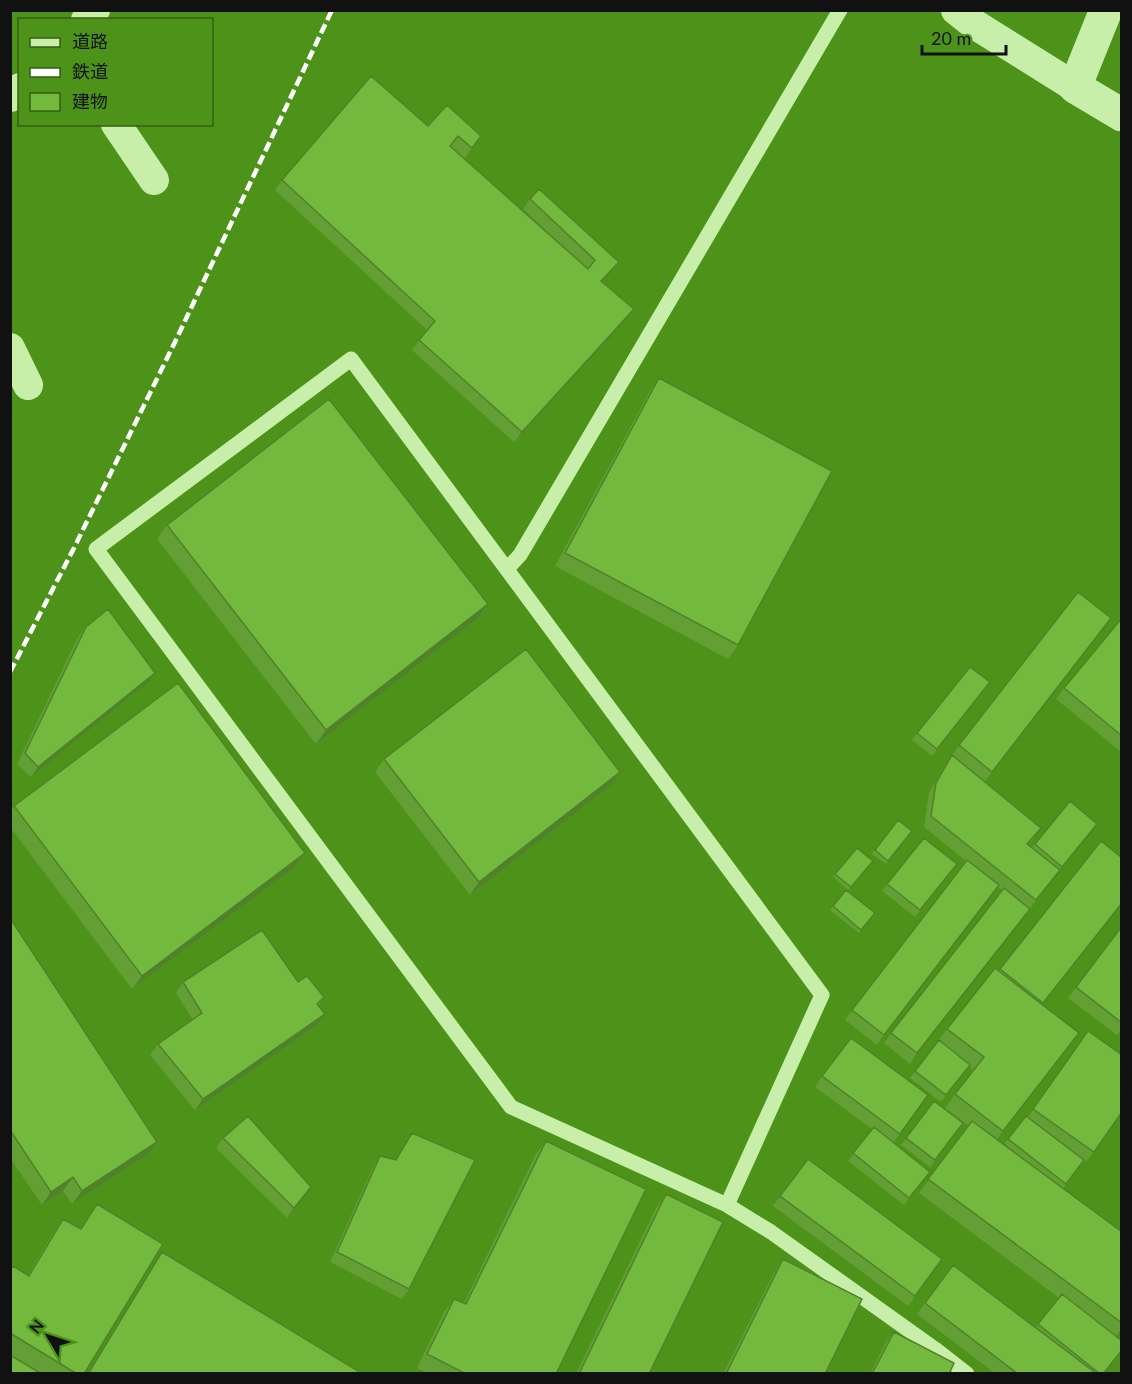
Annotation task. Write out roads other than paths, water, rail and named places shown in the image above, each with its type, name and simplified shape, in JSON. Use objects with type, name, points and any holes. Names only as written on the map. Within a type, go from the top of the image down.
[{"type":"street","points":[[956,10],[971,22],[1122,115]]},
{"type":"street","points":[[1075,87],[1106,10]]},
{"type":"street","points":[[117,126],[154,180]]},
{"type":"street","points":[[10,348],[28,385]]},
{"type":"lane","points":[[507,569],[520,555],[840,10]]},
{"type":"lane","points":[[727,1205],[822,995],[351,359],[96,549],[511,1107],[727,1205],[771,1232],[967,1374]]},
{"type":"railway","points":[[10,672],[175,342],[332,10]]}]
